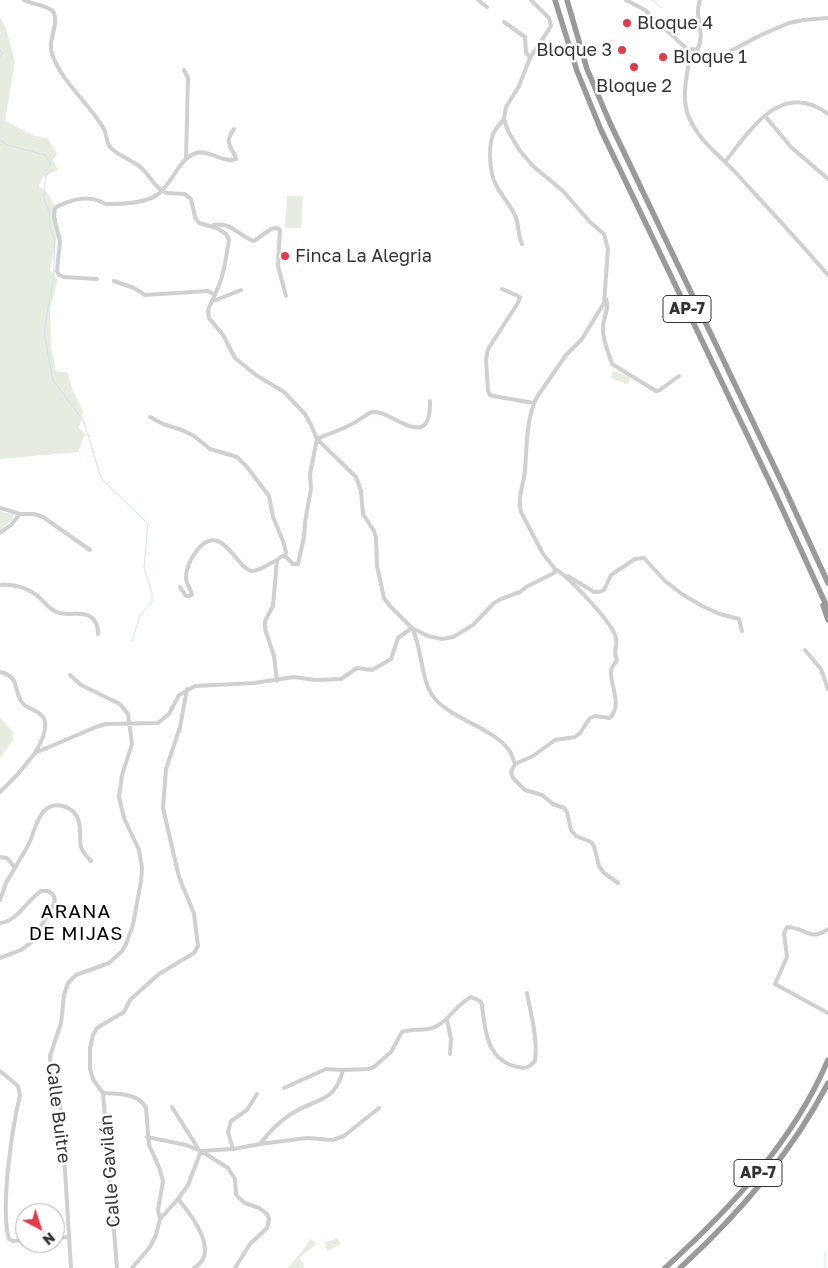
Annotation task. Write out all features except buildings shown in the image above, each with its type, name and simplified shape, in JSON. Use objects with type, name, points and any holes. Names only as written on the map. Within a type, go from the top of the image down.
[{"type":"highway","name":"AP-7","points":[[567,0],[570,16],[587,69],[610,123],[828,583]]},
{"type":"highway","name":"AP-7","points":[[556,3],[577,71],[601,130],[828,609]]},
{"type":"highway","points":[[810,568],[828,620]]},
{"type":"highway","name":"AP-7","points":[[665,1268],[715,1220],[751,1181],[785,1137],[805,1106],[828,1060]]},
{"type":"highway","name":"AP-7","points":[[680,1268],[722,1228],[759,1188],[792,1144],[813,1112],[828,1083]]},
{"type":"street","points":[[24,0],[33,5],[47,7],[52,10],[55,21],[49,46],[62,74],[105,130],[108,145],[127,160],[138,165],[162,191],[185,194],[190,199],[195,217],[199,223],[211,226],[226,234],[229,240],[220,283],[208,310],[209,318],[223,335],[235,358],[256,375],[284,392],[305,414],[312,425],[317,439],[356,477],[360,484],[363,514],[374,531],[376,538],[377,566],[384,598],[412,628],[417,638],[430,690],[436,700],[449,710],[500,740],[509,750],[515,764]]},
{"type":"street","points":[[478,0],[486,7]]},
{"type":"street","points":[[522,244],[517,219],[510,204],[496,186],[493,178],[491,145],[494,132],[504,119],[506,107],[520,86],[530,58],[552,26],[549,18],[531,0]]},
{"type":"street","points":[[626,0],[645,10],[688,50]]},
{"type":"street","points":[[697,50],[702,38],[697,12],[700,0]]},
{"type":"street","points":[[700,58],[707,60],[717,58],[789,23],[828,18]]},
{"type":"street","points":[[504,22],[525,37],[526,52],[530,58]]},
{"type":"street","points":[[700,58],[697,50],[692,48],[688,50],[685,56],[689,62],[685,92],[688,115],[700,136],[828,275]]},
{"type":"street","points":[[689,62],[696,62],[700,58]]},
{"type":"street","points":[[184,70],[188,78],[186,159]]},
{"type":"street","points":[[725,162],[746,134],[765,116],[779,107],[797,101],[810,103],[828,114]]},
{"type":"street","points":[[765,116],[791,147],[828,179]]},
{"type":"street","points":[[504,119],[520,151],[574,202],[590,222],[606,237],[608,249],[606,268],[607,310],[603,332],[612,364],[656,391],[679,376]]},
{"type":"street","points":[[97,279],[59,275],[57,271],[60,241],[54,217],[55,208],[72,200],[93,200],[108,205],[147,200],[162,191],[186,159],[197,153],[236,159],[228,140],[234,129]]},
{"type":"street","points":[[211,226],[219,224],[226,226],[254,241],[271,230],[277,228],[280,230],[278,266],[286,296]]},
{"type":"street","points":[[114,280],[134,288],[145,295],[208,291],[216,300],[241,290]]},
{"type":"street","points":[[502,289],[518,295],[520,298],[488,350],[486,360],[488,391],[493,396],[534,403]]},
{"type":"street","points":[[606,299],[582,340],[566,355],[534,403],[530,422],[525,472],[521,483],[519,506],[521,512],[543,554],[555,569],[594,592],[604,590],[611,575],[635,559],[644,558],[666,581],[682,594],[702,606],[739,619],[742,631]]},
{"type":"street","points":[[317,439],[350,425],[373,412],[380,413],[412,427],[419,427],[426,423],[430,414],[430,401]]},
{"type":"street","points":[[150,417],[194,436],[210,449],[237,457],[247,467],[269,496],[273,517],[286,552],[285,556]]},
{"type":"street","points":[[285,556],[294,564],[298,564],[300,560],[311,489],[310,474],[317,439]]},
{"type":"street","points":[[0,508],[20,514],[38,514],[90,550]]},
{"type":"street","points":[[0,533],[20,514]]},
{"type":"street","points":[[180,587],[186,596],[192,594],[185,578],[187,569],[198,549],[212,540],[226,546],[248,570],[258,570],[285,556]]},
{"type":"street","points":[[277,560],[273,606],[265,621],[265,629],[274,656],[277,681]]},
{"type":"street","points":[[412,628],[428,636],[442,639],[453,637],[473,625],[501,598],[520,592],[554,573],[555,569]]},
{"type":"street","points":[[562,572],[594,607],[616,636],[614,653],[617,660],[611,668],[616,696],[614,714],[607,719],[600,716],[590,718],[580,734],[575,737],[555,740],[533,756],[515,764],[511,772],[513,778],[525,790],[542,795],[553,804],[564,808],[567,812],[571,830],[576,836],[591,842],[594,846],[598,866],[618,883]]},
{"type":"street","points":[[0,584],[26,589],[37,596],[50,609],[59,613],[89,615],[96,622],[98,634]]},
{"type":"street","points":[[35,753],[106,724],[153,724],[163,720],[169,714],[179,695],[195,686],[224,686],[277,681],[294,677],[315,680],[341,679],[358,668],[372,670],[391,658],[398,638],[412,628]]},
{"type":"street","points":[[805,650],[821,669],[828,689]]},
{"type":"street","points":[[0,672],[14,680],[19,697],[24,705],[44,717],[45,728],[44,736],[35,753],[0,792]]},
{"type":"street","name":"Calle Buitre","points":[[70,676],[82,685],[123,707],[128,714],[132,744],[122,775],[119,797],[124,818],[142,863],[141,881],[133,925],[126,944],[116,958],[103,966],[76,975],[68,983],[64,994],[61,1023],[50,1056],[51,1074],[61,1108],[71,1268]]},
{"type":"street","name":"Calle Gavilán","points":[[117,1268],[104,1093],[93,1078],[90,1069],[90,1048],[97,1028],[124,1012],[130,1000],[154,978],[194,953],[198,946],[194,914],[179,878],[163,808],[166,769],[180,727],[187,689]]},
{"type":"street","points":[[0,900],[6,883],[29,843],[41,814],[50,807],[67,808],[75,814],[79,824],[81,848],[90,861]]},
{"type":"street","points":[[0,857],[7,858],[15,868]]},
{"type":"street","points":[[0,923],[6,922],[41,891],[48,891],[54,895],[54,904],[32,942],[21,950],[0,958]]},
{"type":"street","points":[[828,928],[819,936],[814,936],[796,928],[788,927],[784,933],[787,957],[776,984],[828,1012]]},
{"type":"street","points":[[284,1088],[326,1068],[343,1070],[374,1067],[395,1047],[402,1032],[435,1027],[447,1020],[466,999],[471,997],[476,998],[482,1005],[487,1039],[495,1054],[508,1064],[524,1068],[529,1067],[535,1061],[536,1054],[527,993]]},
{"type":"street","points":[[447,1020],[451,1039],[450,1054]]},
{"type":"street","points":[[260,1144],[271,1130],[288,1116],[330,1095],[336,1088],[343,1070]]},
{"type":"street","points":[[0,1071],[18,1086],[20,1094],[3,1179],[0,1208],[2,1222],[9,1239],[15,1241]]},
{"type":"street","points":[[104,1093],[135,1097],[144,1103],[146,1108],[148,1145],[159,1167],[163,1181],[158,1210],[160,1219],[156,1235],[150,1247],[132,1268]]},
{"type":"street","points":[[233,1149],[228,1132],[231,1121],[247,1110],[257,1094]]},
{"type":"street","points":[[172,1107],[201,1151]]},
{"type":"street","points":[[201,1151],[233,1149],[307,1138],[333,1140],[344,1136],[379,1108]]},
{"type":"street","points":[[147,1137],[186,1145],[201,1151],[228,1168],[235,1179],[238,1198],[267,1214],[269,1219],[267,1228],[250,1244],[235,1268]]},
{"type":"street","points":[[160,1219],[188,1185],[201,1151]]},
{"type":"street","points":[[178,1199],[191,1215],[205,1249],[203,1261],[194,1268]]},
{"type":"street","points":[[65,1237],[69,1237]]},
{"type":"shaded area","points":[[0,16],[6,29],[15,61],[5,121],[35,136],[48,139],[57,153],[53,160],[58,170],[43,177],[39,186],[50,197],[54,206],[57,224],[56,242],[50,270],[58,280],[50,308],[51,347],[56,371],[68,373],[73,391],[83,411],[79,428],[85,434],[78,452],[0,459]]},
{"type":"shaded area","points":[[287,196],[303,196],[301,228],[285,228]]},
{"type":"shaded area","points":[[613,371],[630,377],[628,384],[611,378]]},
{"type":"shaded area","points":[[0,511],[13,515],[13,519],[0,531]]},
{"type":"shaded area","points":[[0,717],[13,733],[13,740],[0,758]]},
{"type":"shaded area","points":[[337,1238],[341,1244],[327,1251],[325,1243]]},
{"type":"shaded area","points":[[310,1239],[315,1242],[315,1245],[299,1258],[304,1268],[288,1268],[304,1249]]},
{"type":"waterway","points":[[652,0],[662,8]]},
{"type":"waterway","points":[[0,50],[2,54],[0,57]]},
{"type":"waterway","points":[[0,140],[8,145],[45,155],[51,164],[46,171],[44,199],[49,211],[50,228],[54,237],[55,251],[53,280],[44,332],[53,380],[84,422],[101,478],[148,524],[144,567],[152,593],[152,602],[140,615],[132,642]]},
{"type":"waterway","points":[[825,1253],[825,1268]]},
{"type":"place","name":"Bloque 4","points":[[627,23]]},
{"type":"place","name":"Bloque 3","points":[[622,50]]},
{"type":"place","name":"Bloque 1","points":[[663,57]]},
{"type":"place","name":"Bloque 2","points":[[634,67]]},
{"type":"place","name":"Finca La Alegria","points":[[285,256]]},
{"type":"district","name":"ARANA DE MIJAS","points":[[76,923]]}]
